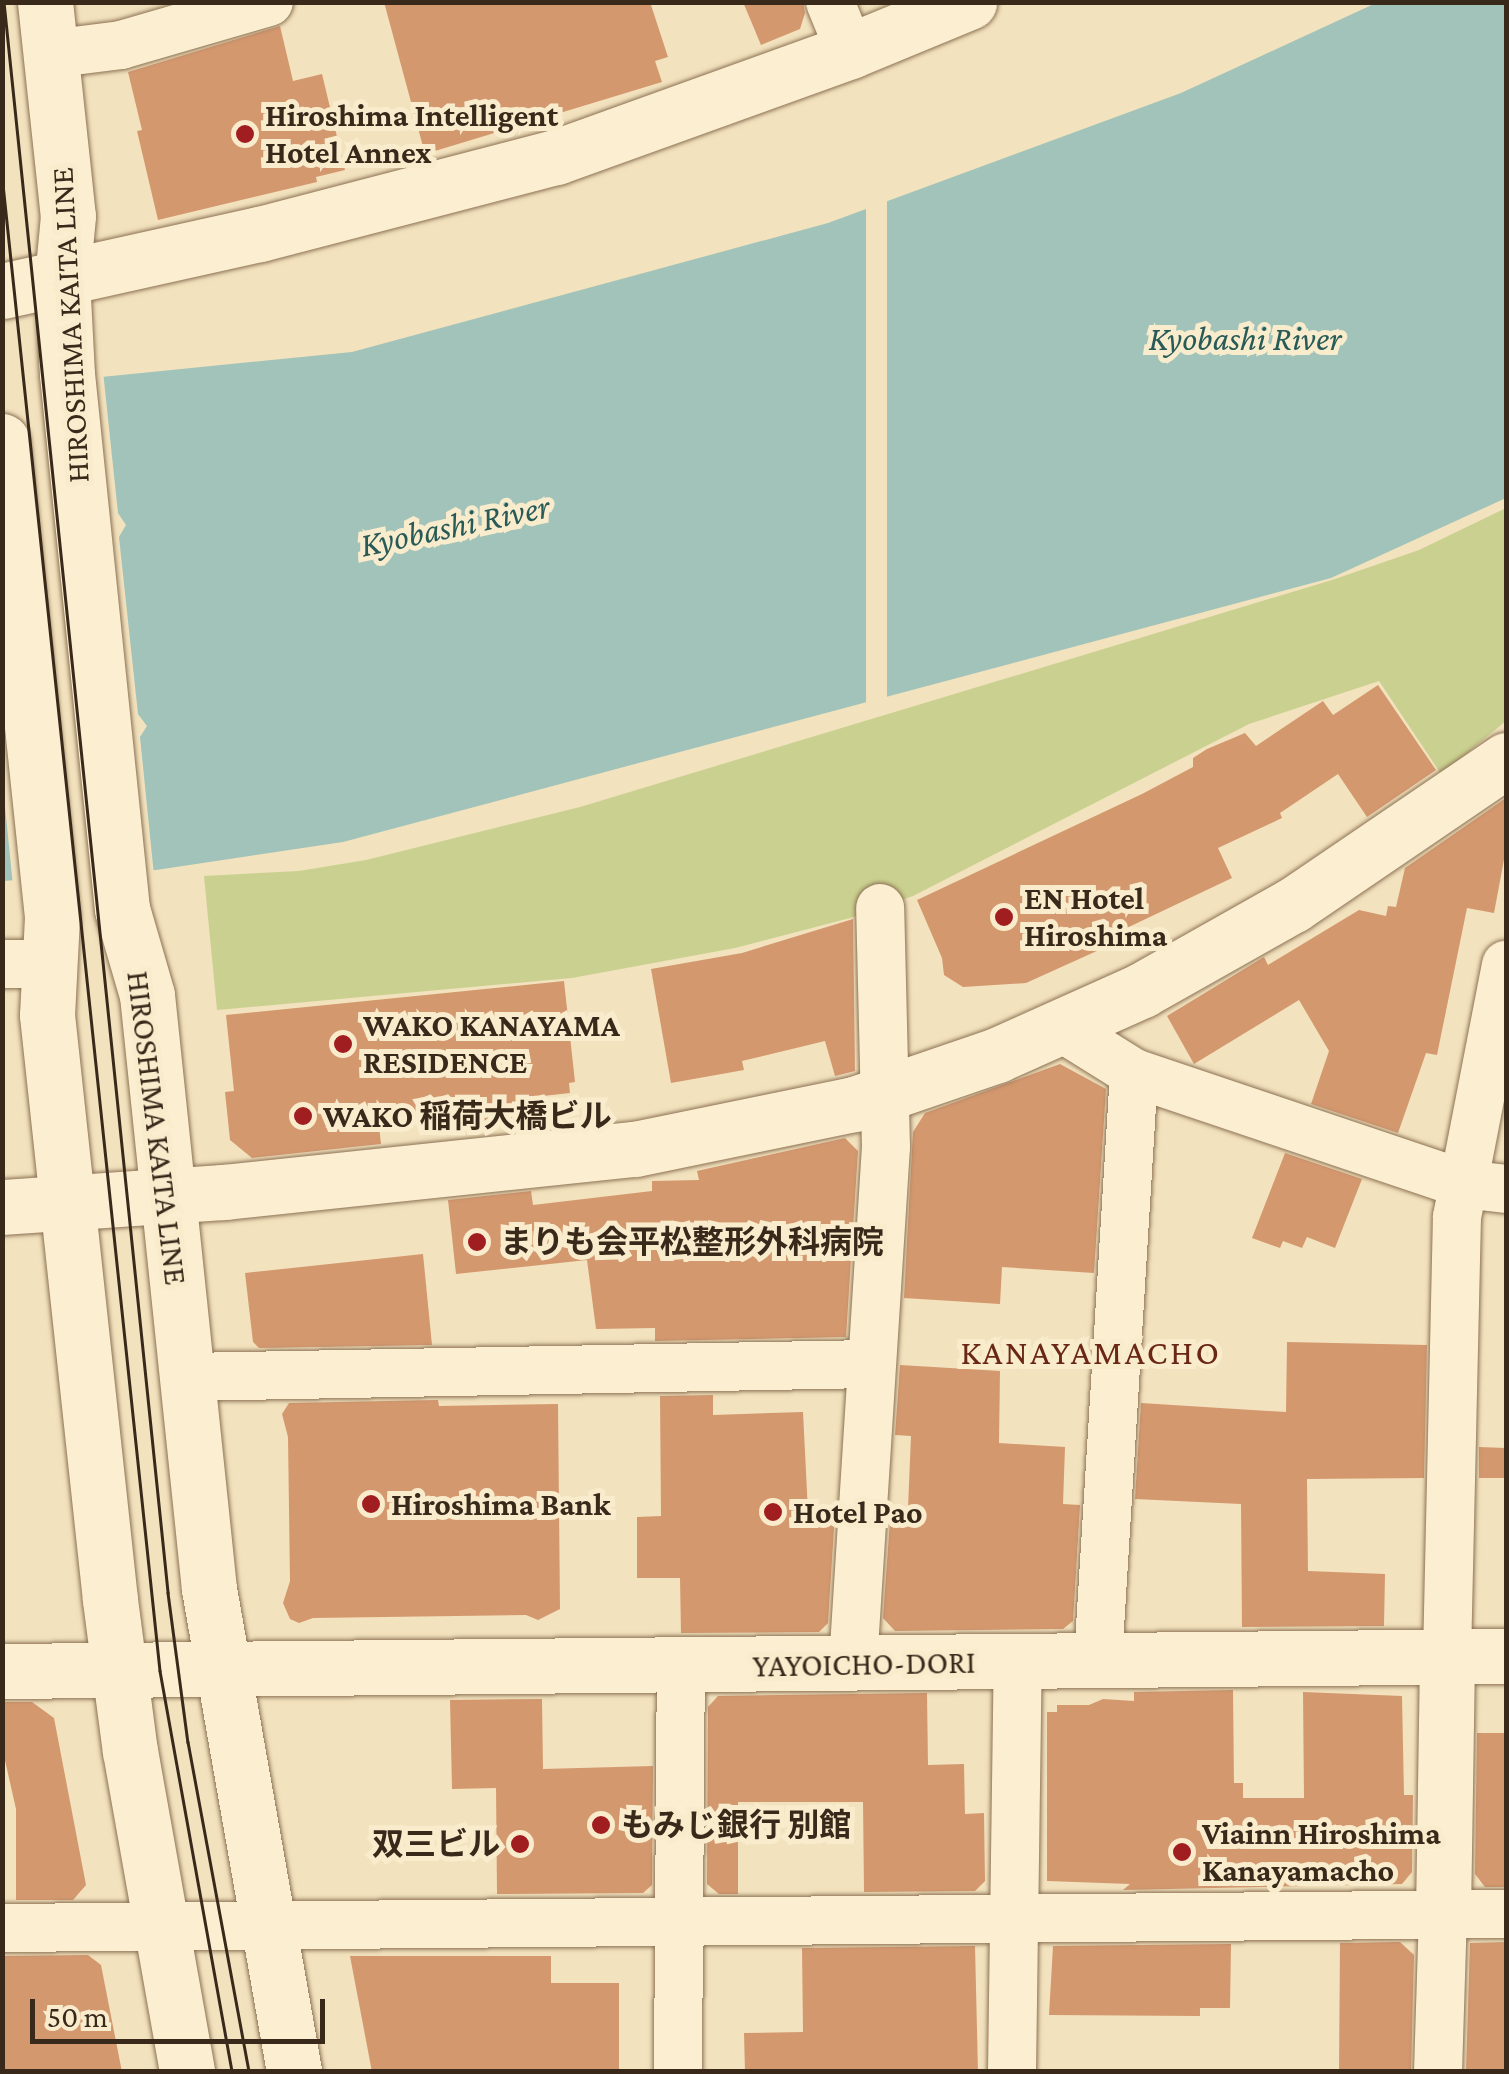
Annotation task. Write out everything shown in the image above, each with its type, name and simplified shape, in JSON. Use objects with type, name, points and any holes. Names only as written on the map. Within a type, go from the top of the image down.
[{"type":"street","points":[[47,28],[121,45],[269,2]]},
{"type":"street","points":[[2,291],[260,234],[556,157],[840,27],[969,2]]},
{"type":"street","name":"HIROSHIMA KAITA LINE","points":[[47,28],[68,216],[62,279],[68,374],[120,884],[147,995],[209,1589],[294,2072]]},
{"type":"street","points":[[2,441],[49,892],[26,964],[48,1015],[119,1671],[187,2072]]},
{"type":"street","points":[[2,1207],[167,1195],[635,1149],[807,1116],[887,1093],[1062,1028],[1158,982],[1293,904],[1506,760]]},
{"type":"street","points":[[854,1664],[887,1093],[880,908]]},
{"type":"street","points":[[1438,2072],[1457,1218],[1485,1186],[1506,965]]},
{"type":"street","points":[[1062,1028],[1134,1073],[1485,1186]]},
{"type":"street","points":[[1098,1660],[1134,1073]]},
{"type":"street","points":[[188,1377],[872,1364]]},
{"type":"street","name":"YAYOICHO-DORI","points":[[2,1671],[1506,1656]]},
{"type":"street","points":[[1012,2072],[1018,1662]]},
{"type":"street","points":[[678,2072],[680,1666]]},
{"type":"street","points":[[2,1928],[1017,1915],[1506,1914]]},
{"type":"green space","points":[[1506,508],[1506,721],[1441,774],[1379,681],[1249,724],[913,896],[850,918],[735,948],[572,978],[217,1010],[204,876],[299,871],[366,860],[580,807],[1332,580],[1419,550]]},
{"type":"water","name":"Kyobashi River","points":[[1376,3],[1506,3],[1506,498],[1331,578],[343,842],[156,870],[3,881],[2,387],[352,352],[828,223],[1181,93]]},
{"type":"pier","points":[[887,196],[887,704],[866,709],[866,204]]},
{"type":"pier","points":[[103,371],[118,513],[126,525],[119,537],[138,714],[147,726],[140,737],[154,875],[13,886],[2,777],[2,381]]},
{"type":"building","points":[[384,2],[650,2],[668,57],[655,61],[662,82],[425,154]]},
{"type":"building","points":[[743,2],[803,2],[805,13],[800,29],[761,45]]},
{"type":"building","points":[[280,26],[293,81],[322,74],[345,170],[316,177],[317,182],[158,220],[128,72]]},
{"type":"building","points":[[1378,685],[1436,770],[1367,817],[1338,774],[1280,813],[1282,818],[1218,848],[1232,878],[1095,943],[1099,950],[1026,983],[963,987],[944,975],[942,958],[917,900],[1142,794],[1193,767],[1193,758],[1207,749],[1245,733],[1256,746],[1323,701],[1333,715]]},
{"type":"building","points":[[1506,798],[1506,849],[1494,913],[1467,908],[1437,1055],[1426,1053],[1398,1133],[1311,1104],[1329,1051],[1299,1000],[1194,1064],[1167,1016],[1264,957],[1268,965],[1359,910],[1386,916],[1388,906],[1396,907],[1405,868]]},
{"type":"building","points":[[853,919],[855,1071],[835,1076],[825,1041],[742,1061],[744,1070],[671,1083],[651,969],[742,953]]},
{"type":"building","points":[[564,981],[575,1082],[569,1083],[570,1093],[534,1097],[537,1115],[481,1122],[478,1102],[419,1109],[420,1113],[378,1117],[381,1144],[252,1158],[230,1140],[225,1092],[234,1091],[226,1015]]},
{"type":"building","points":[[1060,1064],[1106,1089],[1094,1273],[1002,1267],[1000,1304],[904,1298],[913,1132],[925,1113]]},
{"type":"building","points":[[845,1138],[858,1151],[846,1337],[655,1341],[655,1328],[596,1329],[587,1260],[456,1274],[448,1200],[531,1191],[533,1205],[652,1191],[652,1181],[699,1180],[697,1171]]},
{"type":"building","points":[[1285,1153],[1362,1179],[1335,1248],[1307,1237],[1302,1248],[1283,1241],[1280,1248],[1252,1238]]},
{"type":"building","points":[[423,1254],[432,1345],[259,1348],[253,1342],[245,1273]]},
{"type":"building","points":[[1287,1342],[1427,1345],[1424,1478],[1307,1479],[1308,1571],[1385,1574],[1384,1626],[1242,1627],[1241,1504],[1135,1499],[1141,1403],[1286,1412]]},
{"type":"building","points":[[900,1365],[1000,1371],[999,1443],[1065,1447],[1063,1504],[1080,1505],[1073,1621],[1063,1629],[895,1631],[883,1618],[890,1520],[903,1521],[903,1508],[908,1508],[911,1436],[895,1435]]},
{"type":"building","points":[[713,1395],[713,1415],[803,1412],[808,1512],[835,1512],[828,1623],[819,1632],[681,1633],[680,1578],[637,1578],[637,1517],[661,1516],[660,1396]]},
{"type":"building","points":[[438,1400],[439,1406],[558,1404],[560,1609],[538,1620],[526,1615],[313,1618],[299,1623],[290,1619],[283,1603],[290,1581],[288,1437],[282,1414],[289,1403]]},
{"type":"building","points":[[1479,1447],[1506,1448],[1506,1478],[1479,1478]]},
{"type":"building","points":[[1233,1690],[1234,1783],[1243,1783],[1243,1798],[1304,1798],[1303,1692],[1402,1696],[1404,1795],[1413,1795],[1412,1872],[1402,1884],[1123,1890],[1130,1884],[1047,1881],[1047,1712],[1057,1712],[1057,1705],[1089,1705],[1103,1699],[1134,1701],[1134,1692]]},
{"type":"building","points":[[927,1693],[928,1765],[964,1764],[965,1814],[984,1813],[985,1881],[975,1891],[864,1892],[863,1802],[738,1802],[738,1894],[719,1894],[707,1884],[708,1707],[718,1696]]},
{"type":"building","points":[[542,1699],[543,1769],[653,1766],[652,1885],[643,1893],[497,1894],[496,1788],[452,1789],[450,1700]]},
{"type":"building","points":[[2,1702],[32,1702],[54,1718],[86,1885],[73,1900],[16,1900],[16,1809],[2,1747]]},
{"type":"building","points":[[1477,1733],[1506,1733],[1506,1887],[1485,1887],[1475,1874]]},
{"type":"building","points":[[1400,1942],[1414,1955],[1411,2072],[1339,2072],[1340,1943]]},
{"type":"building","points":[[1506,1942],[1506,2072],[1466,2072],[1470,1943]]},
{"type":"building","points":[[1231,1944],[1230,2008],[1200,2008],[1200,2016],[1049,2015],[1053,1946]]},
{"type":"building","points":[[975,1946],[978,2072],[745,2072],[744,2033],[803,2032],[802,1948]]},
{"type":"building","points":[[88,1955],[101,1965],[122,2072],[2,2072],[2,1956]]},
{"type":"building","points":[[350,1956],[551,1956],[551,1983],[619,1983],[619,2072],[372,2072]]},
{"type":"tram line","points":[[4,2],[168,1593],[188,1742],[249,2072]]},
{"type":"tram line","points":[[2,175],[160,1671],[232,2072]]},
{"type":"place","name":"Hiroshima Intelligent Hotel Annex","points":[[245,134]]},
{"type":"place","name":"EN Hotel Hiroshima","points":[[1004,917]]},
{"type":"place","name":"WAKO KANAYAMA RESIDENCE","points":[[343,1044]]},
{"type":"place","name":"WAKO 稲荷大橋ビル","points":[[303,1116]]},
{"type":"place","name":"まりも会平松整形外科病院","points":[[477,1242]]},
{"type":"place","name":"Hiroshima Bank","points":[[371,1504]]},
{"type":"place","name":"Hotel Pao","points":[[773,1512]]},
{"type":"place","name":"もみじ銀行 別館","points":[[601,1825]]},
{"type":"place","name":"双三ビル","points":[[520,1844]]},
{"type":"place","name":"Viainn Hiroshima Kanayamacho","points":[[1182,1852]]},
{"type":"district","name":"KANAYAMACHO","points":[[1091,1353]]}]
